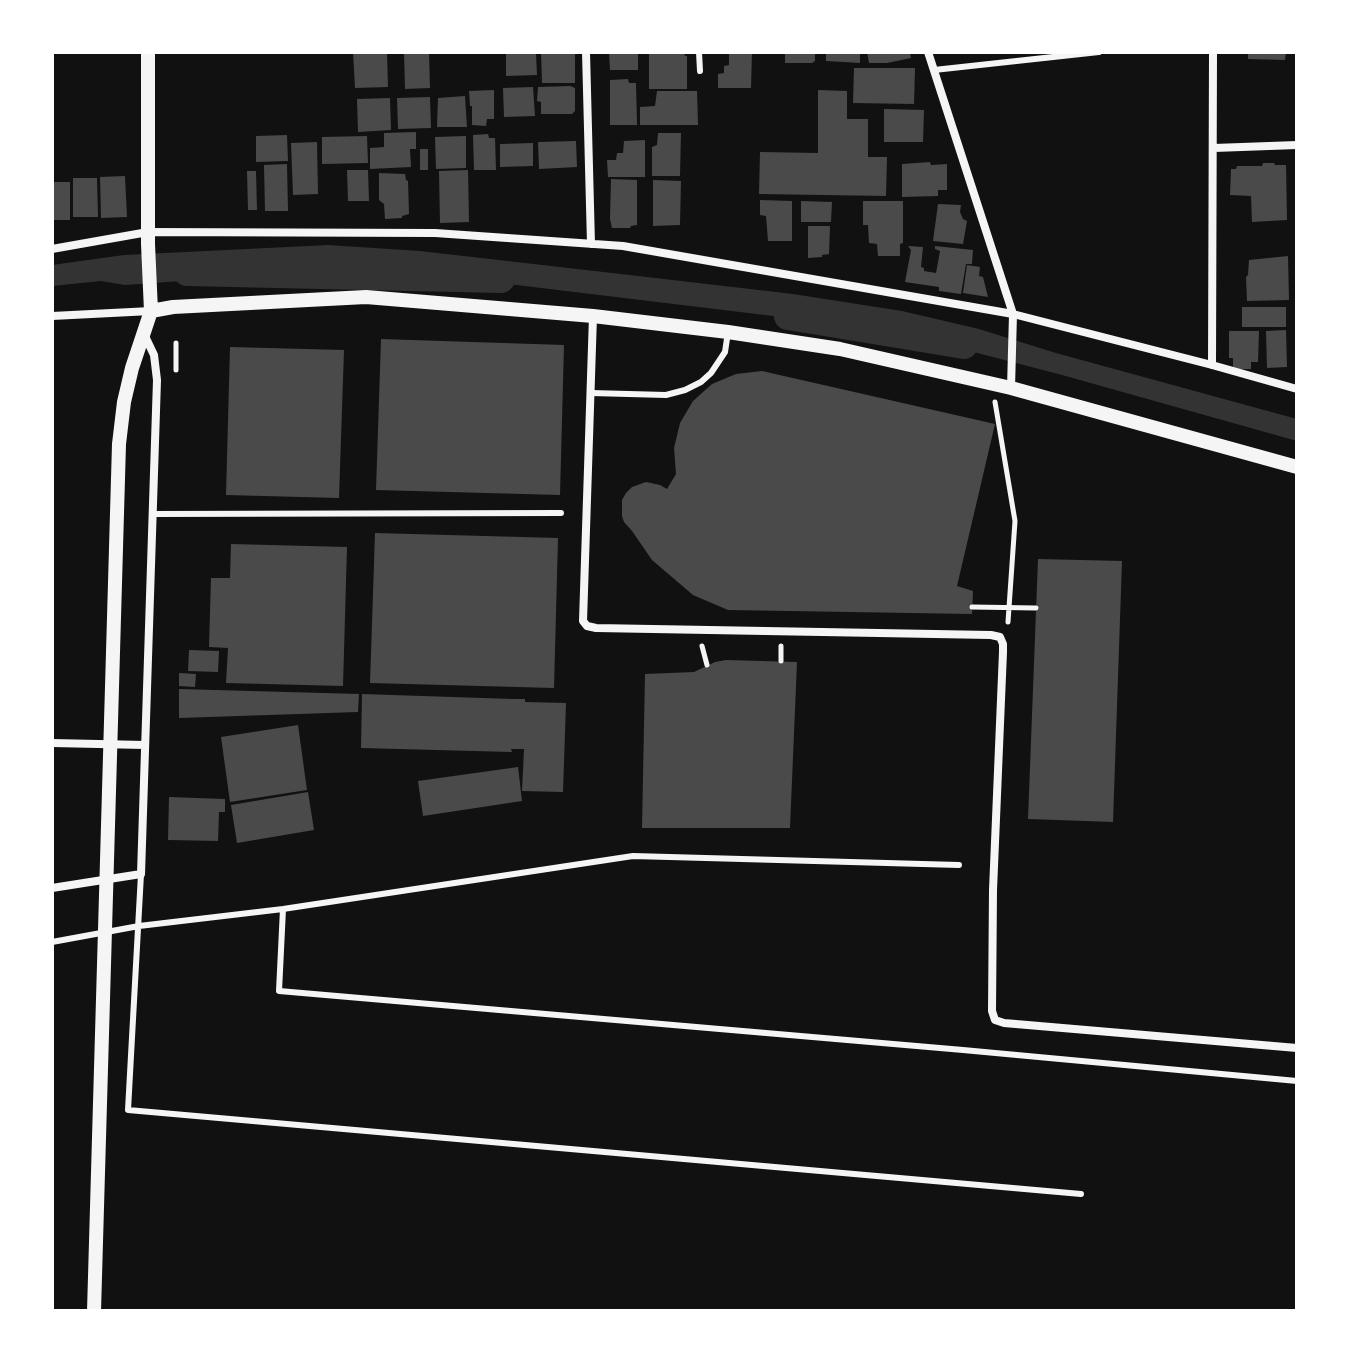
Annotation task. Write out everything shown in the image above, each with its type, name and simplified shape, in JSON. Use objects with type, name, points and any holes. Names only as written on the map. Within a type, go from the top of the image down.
[{"type":"street","points":[[94,1311],[119,444],[132,368],[151,311],[148,52]]},
{"type":"street","points":[[586,52],[591,244]]},
{"type":"street","points":[[928,52],[1013,314],[1011,388]]},
{"type":"street","points":[[1212,365],[1213,52]]},
{"type":"street","points":[[1214,148],[1297,145]]},
{"type":"street","points":[[52,249],[148,238],[435,233],[623,246],[1013,314],[1297,389]]},
{"type":"street","points":[[52,316],[366,297],[593,316],[728,332],[840,349],[1011,388],[1297,467]]},
{"type":"street","points":[[593,316],[583,621],[587,626],[1000,637],[1003,652],[993,905],[992,1011],[995,1020],[1297,1048]]},
{"type":"street","points":[[52,888],[141,874],[157,380],[154,355],[144,333]]},
{"type":"street","points":[[52,743],[145,745]]},
{"type":"lane","points":[[699,52],[700,71]]},
{"type":"lane","points":[[934,70],[1099,52]]},
{"type":"lane","points":[[591,393],[666,395],[685,390],[711,373],[725,352],[728,332]]},
{"type":"lane","points":[[153,514],[561,513]]},
{"type":"lane","points":[[52,942],[139,926],[283,909],[633,856],[959,865]]},
{"type":"lane","points":[[141,874],[128,1110],[1081,1194]]},
{"type":"lane","points":[[283,909],[279,991],[1297,1081]]},
{"type":"path","points":[[995,399],[1015,521],[1007,624],[1000,637]]},
{"type":"path","points":[[972,607],[1036,608]]},
{"type":"path","points":[[702,646],[707,665]]},
{"type":"shaded area","points":[[328,245],[420,251],[621,274],[793,294],[902,311],[979,329],[1297,419],[1297,441],[889,330],[417,273],[295,266],[241,269],[181,281],[125,285],[101,281],[52,286],[52,265],[124,255]]},
{"type":"building","points":[[353,52],[387,52],[388,87],[355,88]]},
{"type":"building","points":[[404,52],[429,52],[430,88],[405,89]]},
{"type":"building","points":[[506,52],[534,52],[537,75],[506,76]]},
{"type":"building","points":[[541,52],[575,52],[575,83],[542,83]]},
{"type":"building","points":[[609,52],[638,52],[638,70],[610,70]]},
{"type":"building","points":[[729,52],[752,52],[751,88],[718,88],[718,74],[724,73],[724,66],[729,65]]},
{"type":"building","points":[[785,52],[815,52],[815,61],[785,63]]},
{"type":"building","points":[[826,52],[860,52],[860,63],[826,61]]},
{"type":"building","points":[[867,52],[910,52],[911,58],[869,63]]},
{"type":"building","points":[[1248,52],[1286,52],[1285,60],[1248,59]]},
{"type":"building","points":[[649,53],[684,53],[687,56],[687,89],[649,89]]},
{"type":"building","points":[[854,68],[915,68],[914,104],[853,103]]},
{"type":"building","points":[[628,79],[629,83],[636,83],[637,125],[610,125],[610,80]]},
{"type":"building","points":[[533,87],[535,116],[504,117],[503,88]]},
{"type":"building","points":[[538,87],[575,88],[575,111],[572,114],[541,114],[541,102],[537,101]]},
{"type":"building","points":[[494,90],[494,119],[487,119],[486,126],[472,125],[469,91]]},
{"type":"building","points":[[818,90],[847,91],[847,119],[868,119],[868,157],[887,157],[886,196],[759,194],[760,152],[818,153]]},
{"type":"building","points":[[657,91],[697,91],[698,125],[640,125],[640,107],[655,106]]},
{"type":"building","points":[[465,96],[467,127],[437,127],[438,98]]},
{"type":"building","points":[[430,97],[431,128],[398,129],[397,98]]},
{"type":"building","points":[[390,98],[391,130],[358,132],[357,99]]},
{"type":"building","points":[[884,109],[924,110],[923,142],[884,142]]},
{"type":"building","points":[[416,132],[416,149],[410,149],[411,167],[370,169],[370,148],[384,147],[384,133]]},
{"type":"building","points":[[658,133],[681,133],[680,176],[652,176],[652,147],[657,145]]},
{"type":"building","points":[[488,134],[489,138],[495,138],[496,170],[474,170],[473,135]]},
{"type":"building","points":[[287,135],[288,161],[256,162],[256,136]]},
{"type":"building","points":[[367,136],[368,163],[322,164],[322,137]]},
{"type":"building","points":[[466,136],[466,168],[436,169],[435,137]]},
{"type":"building","points":[[645,140],[645,177],[608,177],[607,160],[616,160],[617,153],[623,153],[624,141]]},
{"type":"building","points":[[576,141],[577,167],[539,169],[538,142]]},
{"type":"building","points":[[317,142],[318,194],[293,195],[291,143]]},
{"type":"building","points":[[533,143],[533,166],[500,167],[500,144]]},
{"type":"building","points":[[420,149],[428,149],[428,170],[420,170]]},
{"type":"building","points":[[930,162],[931,165],[947,164],[947,190],[938,190],[938,196],[902,197],[902,164]]},
{"type":"building","points":[[1263,163],[1286,165],[1287,220],[1252,222],[1251,196],[1230,195],[1231,169],[1237,166],[1262,166]]},
{"type":"building","points":[[287,164],[288,211],[265,211],[264,165]]},
{"type":"building","points":[[347,170],[368,170],[369,201],[348,201]]},
{"type":"building","points":[[468,170],[469,222],[440,223],[439,171]]},
{"type":"building","points":[[247,171],[256,171],[257,210],[248,210]]},
{"type":"building","points":[[379,173],[405,174],[409,214],[402,218],[385,219],[384,204],[379,200]]},
{"type":"building","points":[[125,176],[127,217],[101,218],[100,177]]},
{"type":"building","points":[[73,178],[97,178],[98,217],[73,217]]},
{"type":"building","points":[[611,179],[637,180],[637,225],[612,228]]},
{"type":"building","points":[[653,180],[681,181],[680,225],[653,226]]},
{"type":"building","points":[[52,182],[70,182],[70,220],[52,220]]},
{"type":"building","points":[[760,200],[792,201],[792,241],[768,241],[766,216],[760,215]]},
{"type":"building","points":[[801,201],[832,202],[831,222],[801,222]]},
{"type":"building","points":[[863,201],[903,201],[900,256],[878,256],[877,244],[869,243],[868,225],[863,225]]},
{"type":"building","points":[[938,204],[961,205],[960,212],[967,221],[963,244],[933,241]]},
{"type":"building","points":[[808,226],[830,226],[829,254],[808,258]]},
{"type":"building","points":[[908,246],[923,247],[921,267],[924,271],[936,273],[940,251],[935,246],[973,250],[972,264],[966,264],[961,294],[905,282],[911,250]]},
{"type":"building","points":[[1288,256],[1289,300],[1247,301],[1249,260]]},
{"type":"building","points":[[967,265],[980,267],[979,276],[983,277],[988,297],[963,293]]},
{"type":"building","points":[[1242,307],[1286,307],[1286,327],[1242,327]]},
{"type":"building","points":[[1286,330],[1287,367],[1267,368],[1266,331]]},
{"type":"building","points":[[1229,331],[1259,331],[1258,362],[1251,362],[1251,369],[1233,369],[1233,358],[1229,358]]},
{"type":"building","points":[[381,339],[564,345],[560,495],[376,490]]},
{"type":"building","points":[[230,347],[344,350],[339,498],[226,495]]},
{"type":"building","points":[[762,371],[995,424],[957,586],[973,591],[972,614],[728,610],[693,595],[652,560],[624,522],[622,500],[626,493],[646,482],[667,489],[676,474],[674,448],[680,423],[693,401],[712,384],[736,374]]},
{"type":"building","points":[[375,533],[558,538],[554,688],[370,683]]},
{"type":"building","points":[[231,544],[347,547],[343,686],[226,683],[228,648],[209,647],[211,578],[230,578]]},
{"type":"building","points":[[1038,559],[1122,561],[1113,822],[1028,819]]},
{"type":"building","points":[[189,650],[219,651],[218,672],[188,671]]},
{"type":"building","points":[[726,660],[797,662],[790,828],[642,828],[645,674],[694,672]]},
{"type":"building","points":[[179,673],[196,674],[195,687],[179,686]]},
{"type":"building","points":[[179,689],[359,694],[358,712],[179,718]]},
{"type":"building","points":[[362,694],[566,703],[563,792],[522,791],[524,749],[511,749],[512,752],[361,748]]},
{"type":"building","points":[[298,725],[307,790],[230,802],[221,737]]},
{"type":"building","points":[[518,767],[522,801],[423,816],[418,781]]},
{"type":"building","points":[[308,792],[314,830],[237,843],[231,805]]},
{"type":"building","points":[[169,797],[225,799],[225,812],[219,812],[218,841],[168,840]]},
{"type":"waterway","points":[[187,272],[501,279]]},
{"type":"waterway","points":[[788,316],[964,345]]}]
